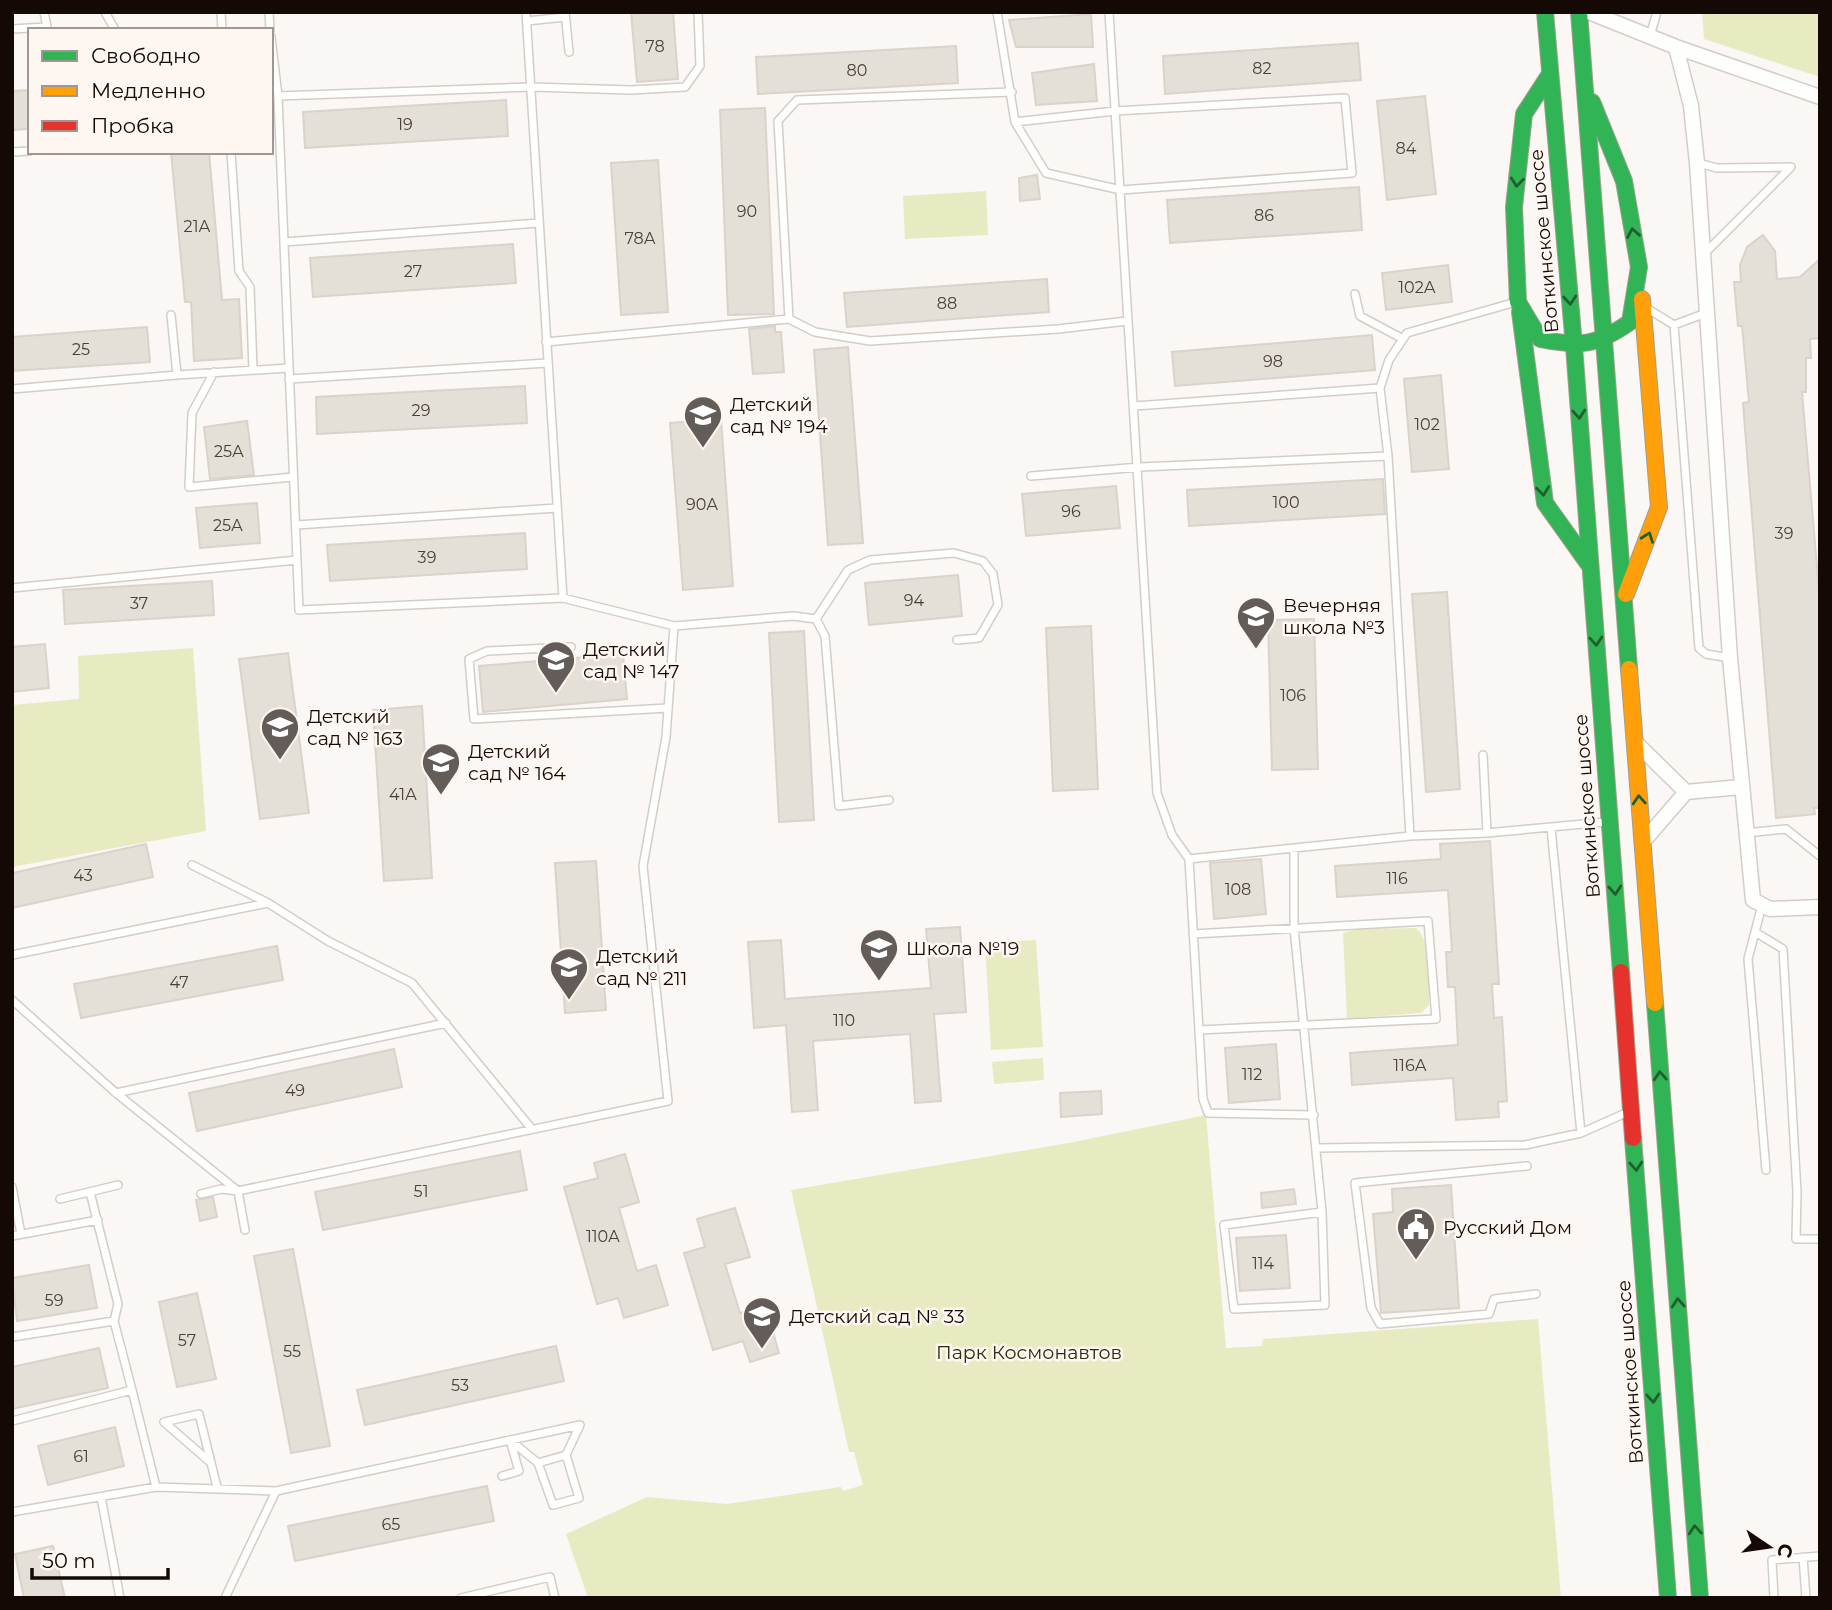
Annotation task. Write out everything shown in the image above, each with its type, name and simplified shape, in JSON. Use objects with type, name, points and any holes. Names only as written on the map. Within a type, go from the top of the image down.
[{"type":"main road","name":"Воткинское шоссе","points":[[1545,12],[1574,346],[1668,1598]]},
{"type":"main road","points":[[1578,12],[1700,1598]]},
{"type":"main road","points":[[1550,74],[1524,114],[1514,207],[1518,302],[1545,503],[1590,567]]},
{"type":"main road","points":[[1584,82],[1624,181],[1639,267],[1658,507],[1624,600]]},
{"type":"main road","points":[[1518,302],[1540,339],[1574,346],[1604,341],[1630,322],[1639,267]]},
{"type":"street","points":[[1589,12],[1676,47],[1820,97]]},
{"type":"street","points":[[1676,47],[1692,106],[1730,657],[1753,900],[1770,909],[1820,907]]},
{"type":"street","points":[[1635,742],[1686,792]]},
{"type":"street","points":[[1642,843],[1686,792],[1741,787]]},
{"type":"lane","points":[[30,28],[47,27],[44,12]]},
{"type":"lane","points":[[105,12],[113,28]]},
{"type":"lane","points":[[278,96],[532,87],[631,90],[685,87],[700,66],[698,12]]},
{"type":"lane","points":[[997,12],[1015,122],[1046,173],[1073,182],[1121,190],[1352,173],[1345,98],[1115,111],[1015,122]]},
{"type":"lane","points":[[1109,12],[1127,321],[1140,467],[1157,793],[1167,826],[1189,859],[1203,1099],[1208,1113],[1314,1115]]},
{"type":"lane","points":[[1650,37],[1657,12]]},
{"type":"lane","points":[[563,598],[526,16],[565,15],[569,52]]},
{"type":"lane","points":[[273,54],[278,96],[299,610],[563,598],[674,626],[793,616],[816,619]]},
{"type":"lane","points":[[789,319],[778,121],[796,100],[1012,92]]},
{"type":"lane","points":[[230,154],[239,271],[250,287],[253,370]]},
{"type":"lane","points":[[1697,163],[1717,168],[1791,167],[1702,256]]},
{"type":"lane","points":[[284,242],[539,223]]},
{"type":"lane","points":[[1355,295],[1360,316],[1403,339]]},
{"type":"lane","points":[[1410,836],[1388,456],[1381,388],[1389,360],[1407,333],[1518,302]]},
{"type":"lane","points":[[1642,306],[1674,325]]},
{"type":"lane","points":[[1674,325],[1706,313]]},
{"type":"lane","points":[[171,315],[177,374]]},
{"type":"lane","points":[[546,342],[789,319],[815,332],[870,341],[1058,329],[1127,321]]},
{"type":"lane","points":[[1674,325],[1699,648],[1706,654],[1730,657]]},
{"type":"lane","points":[[289,379],[547,363]]},
{"type":"lane","points":[[12,389],[177,374],[289,368]]},
{"type":"lane","points":[[214,372],[192,413],[189,487],[293,477]]},
{"type":"lane","points":[[1135,405],[1381,388]]},
{"type":"lane","points":[[1031,475],[1140,467],[1388,456]]},
{"type":"lane","points":[[296,525],[557,508]]},
{"type":"lane","points":[[816,619],[848,570],[870,560],[954,553],[983,561],[993,574],[998,605],[979,638],[957,640]]},
{"type":"lane","points":[[12,588],[297,560]]},
{"type":"lane","points":[[816,619],[825,636],[839,806],[889,800]]},
{"type":"lane","points":[[201,1194],[221,1189],[238,1191],[668,1101],[643,866],[666,737],[674,626]]},
{"type":"lane","points":[[571,647],[487,651],[469,659],[474,719],[668,708]]},
{"type":"lane","points":[[1483,755],[1487,833]]},
{"type":"lane","points":[[1189,859],[1410,836],[1487,833],[1610,822]]},
{"type":"lane","points":[[1551,828],[1581,1133]]},
{"type":"lane","points":[[1746,833],[1786,829],[1820,856]]},
{"type":"lane","points":[[1294,849],[1294,928],[1317,1149],[1322,1212],[1325,1305],[1234,1309],[1224,1225],[1322,1212]]},
{"type":"lane","points":[[192,864],[268,903],[328,941],[412,983],[531,1128]]},
{"type":"lane","points":[[12,955],[268,903]]},
{"type":"lane","points":[[1762,905],[1748,959],[1766,1170]]},
{"type":"lane","points":[[1194,934],[1428,921],[1433,958],[1436,1019],[1199,1030]]},
{"type":"lane","points":[[1755,932],[1783,950],[1797,1192],[1796,1239],[1820,1239]]},
{"type":"lane","points":[[12,1000],[116,1093],[238,1191],[245,1230]]},
{"type":"lane","points":[[116,1093],[446,1023]]},
{"type":"lane","points":[[1317,1149],[1525,1145],[1581,1133],[1632,1110]]},
{"type":"lane","points":[[1527,1166],[1355,1183],[1356,1203],[1371,1308],[1380,1324],[1489,1314],[1494,1299],[1536,1294]]},
{"type":"lane","points":[[60,1199],[118,1185]]},
{"type":"lane","points":[[12,1187],[17,1235],[98,1220]]},
{"type":"lane","points":[[90,1192],[118,1304],[114,1321],[156,1487]]},
{"type":"lane","points":[[12,1337],[114,1321]]},
{"type":"lane","points":[[12,1421],[132,1390]]},
{"type":"lane","points":[[210,1462],[164,1422],[199,1414],[217,1487]]},
{"type":"lane","points":[[12,1512],[156,1487],[276,1491],[510,1440],[580,1426],[566,1455],[579,1498],[553,1505],[538,1463],[510,1440]]},
{"type":"lane","points":[[502,1476],[519,1471],[510,1440]]},
{"type":"lane","points":[[538,1463],[566,1455]]},
{"type":"lane","points":[[225,1598],[276,1491]]},
{"type":"lane","points":[[101,1497],[121,1598]]},
{"type":"lane","points":[[1774,1598],[1772,1560],[1820,1556]]},
{"type":"lane","points":[[1803,1558],[1807,1598]]},
{"type":"lane","points":[[461,1598],[550,1577],[555,1598]]},
{"type":"green space","points":[[1702,12],[1820,12],[1820,77],[1704,39]]},
{"type":"green space","points":[[986,191],[988,235],[905,239],[903,196]]},
{"type":"green space","points":[[193,648],[206,831],[12,867],[12,705],[79,699],[78,656]]},
{"type":"green space","points":[[1416,928],[1425,943],[1427,953],[1429,1005],[1421,1013],[1347,1019],[1343,933],[1358,929]]},
{"type":"green space","points":[[1036,940],[1043,1047],[991,1050],[985,943]]},
{"type":"green space","points":[[1043,1058],[1044,1080],[994,1084],[992,1062]]},
{"type":"green space","name":"Парк Космонавтов","points":[[1206,1115],[1226,1348],[1262,1346],[1263,1339],[1538,1319],[1561,1598],[588,1598],[566,1534],[647,1497],[727,1504],[841,1487],[843,1491],[863,1485],[854,1452],[849,1452],[791,1190],[1069,1143]]},
{"type":"building","points":[[631,12],[673,12],[678,79],[637,82]]},
{"type":"building","points":[[1091,14],[1093,47],[1016,47],[1009,20]]},
{"type":"building","points":[[1358,43],[1361,80],[1165,94],[1163,56]]},
{"type":"building","points":[[956,46],[958,83],[758,94],[756,57]]},
{"type":"building","points":[[1094,64],[1097,101],[1036,105],[1032,73]]},
{"type":"building","points":[[28,90],[28,129],[12,130],[12,91]]},
{"type":"building","points":[[1425,96],[1436,194],[1387,200],[1377,101]]},
{"type":"building","points":[[506,100],[508,136],[305,148],[303,112]]},
{"type":"building","points":[[765,108],[774,314],[728,315],[720,110]]},
{"type":"building","points":[[171,154],[209,154],[222,300],[239,299],[242,358],[194,361],[191,302],[185,302]]},
{"type":"building","points":[[658,160],[668,312],[621,315],[611,163]]},
{"type":"building","points":[[1037,175],[1040,199],[1020,201],[1019,178]]},
{"type":"building","points":[[1359,187],[1362,230],[1170,243],[1167,200]]},
{"type":"building","points":[[1763,235],[1775,251],[1777,279],[1800,277],[1820,259],[1820,338],[1810,339],[1811,358],[1806,358],[1806,392],[1802,392],[1820,602],[1820,808],[1814,808],[1815,814],[1776,818],[1743,403],[1749,402],[1742,326],[1738,326],[1734,282],[1741,282],[1740,265],[1747,247]]},
{"type":"building","points":[[513,244],[516,283],[313,297],[310,258]]},
{"type":"building","points":[[1448,265],[1452,302],[1386,310],[1382,273]]},
{"type":"building","points":[[1047,279],[1049,312],[847,327],[844,293]]},
{"type":"building","points":[[775,326],[775,332],[781,332],[784,372],[753,374],[749,329]]},
{"type":"building","points":[[147,327],[150,362],[12,371],[12,337]]},
{"type":"building","points":[[1372,335],[1375,370],[1175,386],[1172,352]]},
{"type":"building","points":[[848,347],[863,543],[828,545],[814,350]]},
{"type":"building","points":[[1441,375],[1449,469],[1412,472],[1404,379]]},
{"type":"building","points":[[525,386],[527,423],[317,434],[316,397]]},
{"type":"building","points":[[721,419],[733,586],[683,590],[670,423]]},
{"type":"building","points":[[247,421],[254,475],[210,479],[204,427]]},
{"type":"building","points":[[1383,479],[1385,514],[1189,526],[1187,490]]},
{"type":"building","points":[[1116,486],[1120,528],[1026,536],[1022,494]]},
{"type":"building","points":[[257,503],[260,543],[200,548],[196,508]]},
{"type":"building","points":[[525,533],[527,569],[330,581],[327,545]]},
{"type":"building","points":[[958,575],[962,616],[869,625],[865,583]]},
{"type":"building","points":[[212,581],[214,615],[65,624],[63,590]]},
{"type":"building","points":[[1447,592],[1460,789],[1426,792],[1412,594]]},
{"type":"building","points":[[1314,619],[1318,769],[1272,770],[1268,620]]},
{"type":"building","points":[[1091,626],[1098,789],[1053,791],[1046,628]]},
{"type":"building","points":[[804,631],[814,820],[779,822],[769,633]]},
{"type":"building","points":[[45,644],[49,688],[12,692],[12,647]]},
{"type":"building","points":[[288,653],[309,813],[260,819],[239,659]]},
{"type":"building","points":[[623,654],[627,699],[483,712],[479,666]]},
{"type":"building","points":[[422,706],[432,878],[384,881],[373,710]]},
{"type":"building","points":[[1490,841],[1499,984],[1492,984],[1494,1018],[1502,1017],[1507,1101],[1498,1102],[1499,1117],[1456,1120],[1453,1078],[1352,1085],[1350,1053],[1458,1045],[1455,987],[1448,987],[1446,952],[1452,952],[1448,890],[1337,897],[1335,866],[1441,859],[1440,844]]},
{"type":"building","points":[[146,844],[153,877],[12,908],[12,873]]},
{"type":"building","points":[[1261,859],[1266,914],[1214,919],[1210,863]]},
{"type":"building","points":[[596,861],[606,1010],[565,1013],[555,863]]},
{"type":"building","points":[[960,927],[966,1012],[934,1014],[941,1101],[915,1103],[910,1034],[813,1041],[818,1110],[792,1112],[786,1025],[754,1028],[748,942],[781,940],[785,999],[931,988],[926,929]]},
{"type":"building","points":[[277,946],[283,980],[81,1018],[74,984]]},
{"type":"building","points":[[1276,1044],[1280,1099],[1229,1103],[1225,1048]]},
{"type":"building","points":[[394,1049],[402,1087],[197,1131],[189,1093]]},
{"type":"building","points":[[1101,1091],[1102,1114],[1061,1117],[1060,1093]]},
{"type":"building","points":[[520,1151],[527,1190],[323,1230],[315,1192]]},
{"type":"building","points":[[625,1154],[639,1202],[619,1208],[637,1271],[656,1265],[668,1305],[624,1318],[618,1298],[597,1304],[564,1187],[598,1178],[594,1163]]},
{"type":"building","name":"Русский Дом","points":[[1451,1185],[1459,1308],[1381,1313],[1373,1214],[1393,1212],[1392,1189]]},
{"type":"building","points":[[1294,1189],[1296,1204],[1262,1208],[1261,1193]]},
{"type":"building","points":[[213,1197],[217,1217],[200,1221],[196,1200]]},
{"type":"building","points":[[735,1208],[750,1257],[725,1264],[740,1313],[765,1305],[779,1353],[750,1362],[743,1341],[713,1350],[684,1253],[705,1247],[697,1219]]},
{"type":"building","points":[[1286,1235],[1290,1288],[1240,1291],[1236,1238]]},
{"type":"building","points":[[293,1249],[330,1446],[291,1453],[254,1256]]},
{"type":"building","points":[[89,1265],[97,1308],[17,1321],[12,1278]]},
{"type":"building","points":[[197,1293],[216,1379],[177,1387],[159,1302]]},
{"type":"building","points":[[556,1346],[564,1381],[365,1425],[357,1390]]},
{"type":"building","points":[[99,1348],[108,1388],[12,1409],[12,1367]]},
{"type":"building","points":[[115,1427],[124,1466],[48,1485],[38,1446]]},
{"type":"building","points":[[487,1486],[494,1521],[295,1561],[288,1526]]},
{"type":"building","points":[[53,1546],[65,1598],[24,1598],[15,1554]]},
{"type":"traffic: fast","points":[[1545,12],[1574,346],[1621,972]]},
{"type":"traffic: fast","points":[[1579,12],[1629,669]]},
{"type":"traffic: fast","points":[[1550,74],[1524,114],[1514,207],[1518,302],[1540,339],[1566,343],[1587,342],[1607,336],[1630,322],[1639,267],[1624,181],[1592,102]]},
{"type":"traffic: fast","points":[[1520,312],[1545,503],[1590,566]]},
{"type":"traffic: fast","points":[[1655,1003],[1700,1598]]},
{"type":"traffic: fast","points":[[1633,1138],[1668,1598]]},
{"type":"traffic: slow","points":[[1626,594],[1659,507],[1642,299]]},
{"type":"traffic: slow","points":[[1629,669],[1655,1003]]},
{"type":"traffic: jam","points":[[1621,972],[1633,1138]]},
{"type":"place","name":"Детский сад № 194","points":[[703,449]]},
{"type":"place","name":"Вечерняя школа №3","points":[[1256,650]]},
{"type":"place","name":"Детский сад № 147","points":[[556,694]]},
{"type":"place","name":"Детский сад № 163","points":[[280,761]]},
{"type":"place","name":"Детский сад № 164","points":[[441,796]]},
{"type":"place","name":"Школа №19","points":[[879,982]]},
{"type":"place","name":"Детский сад № 211","points":[[569,1001]]},
{"type":"place","name":"Русский Дом","points":[[1416,1261]]},
{"type":"place","name":"Детский сад № 33","points":[[762,1350]]}]
